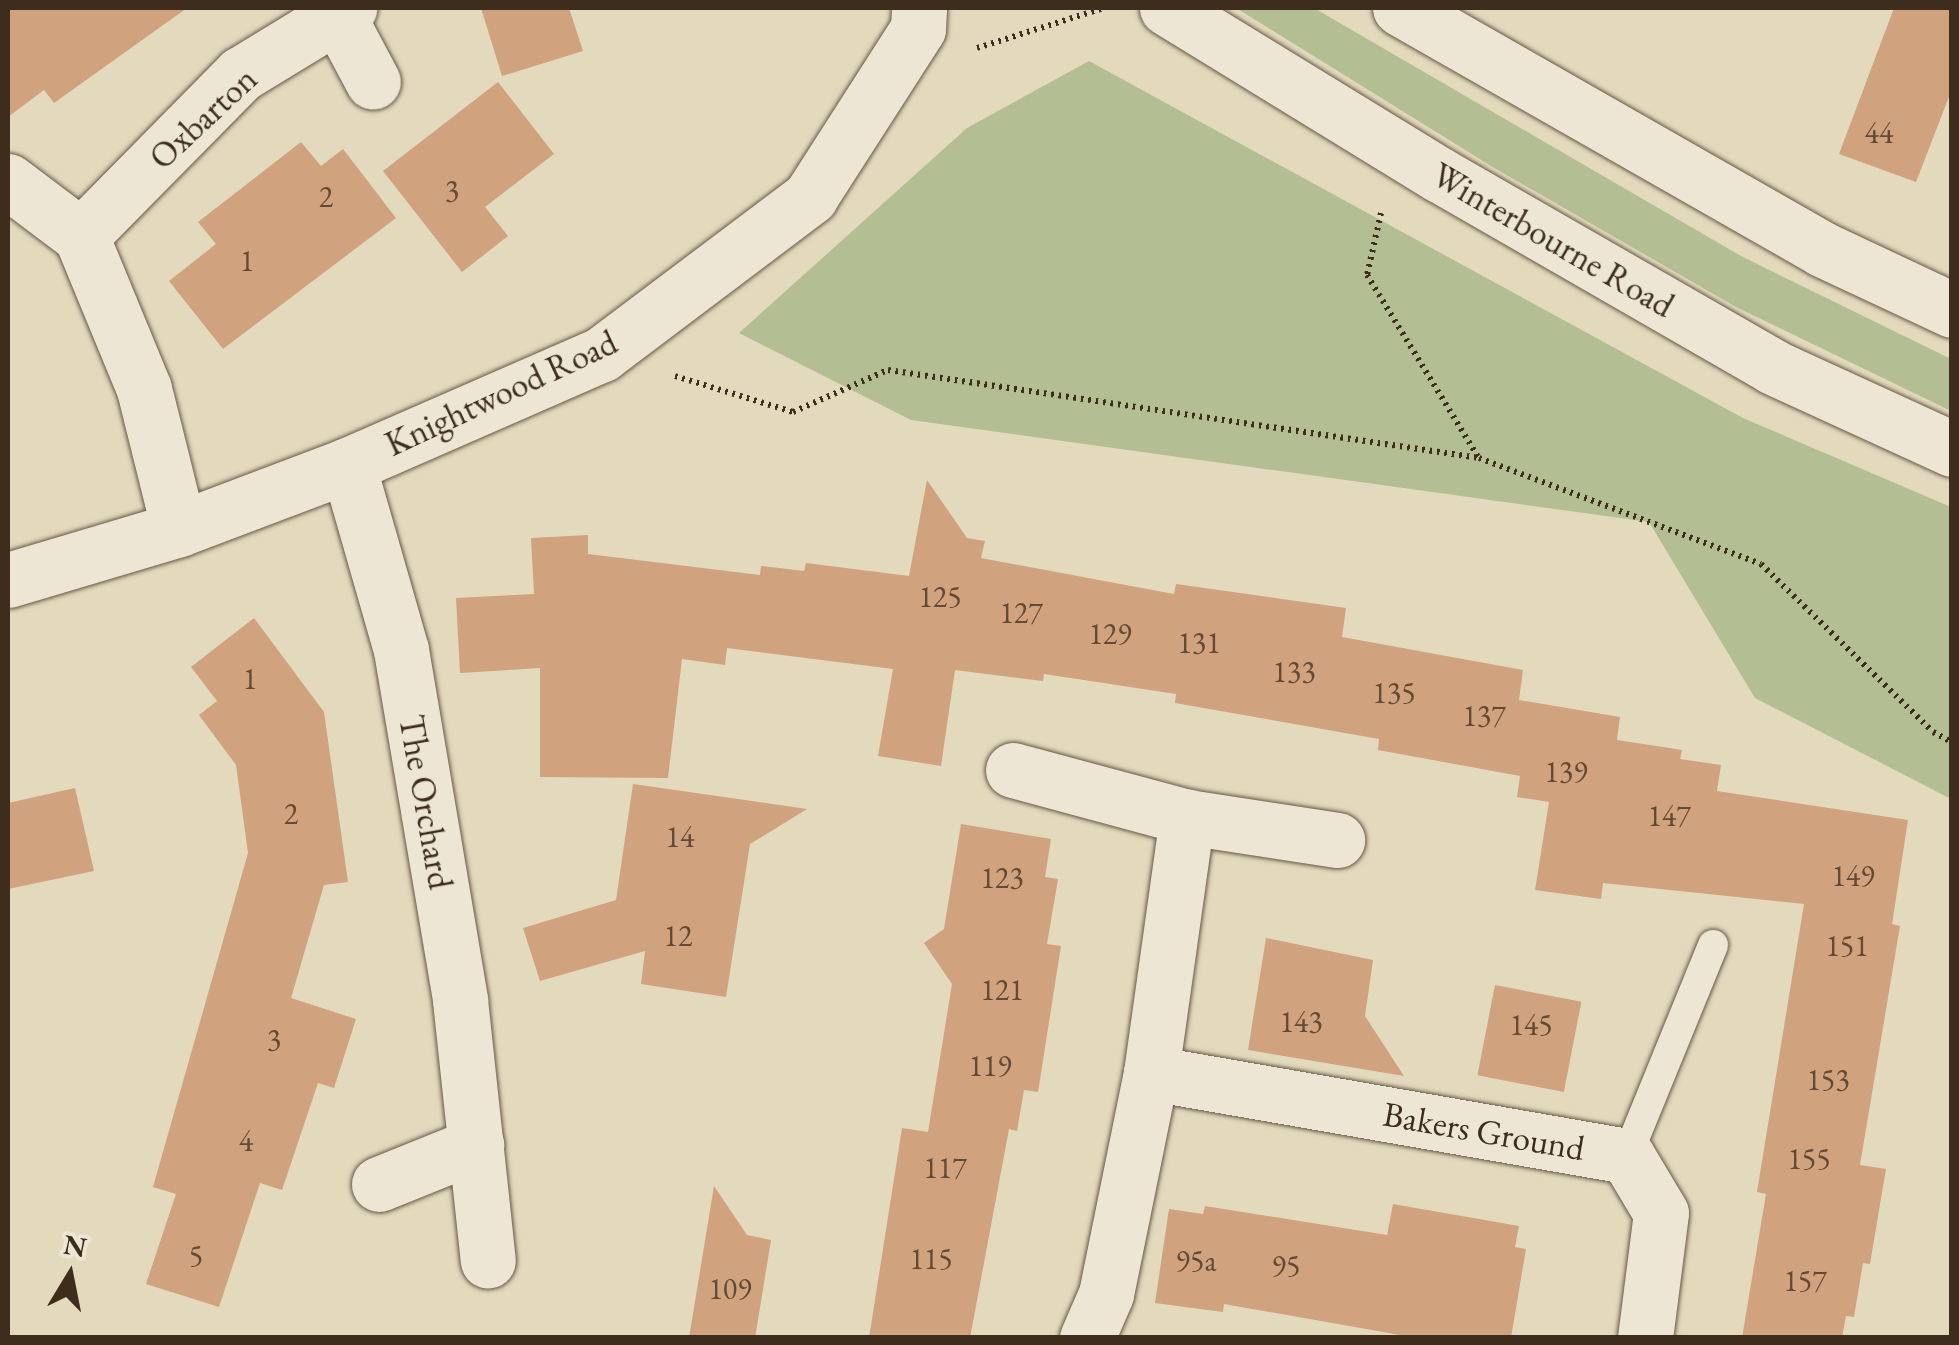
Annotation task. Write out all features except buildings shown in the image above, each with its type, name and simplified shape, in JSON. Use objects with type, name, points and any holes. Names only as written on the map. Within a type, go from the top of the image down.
[{"type":"street","name":"Winterbourne Road","points":[[1168,8],[1438,174],[1773,367],[1952,449]]},
{"type":"street","points":[[1400,8],[1822,249],[1952,310]]},
{"type":"street","name":"Oxbarton","points":[[81,236],[242,74],[344,13],[373,82]]},
{"type":"street","name":"Knightwood Road","points":[[8,580],[179,529],[348,465],[602,354],[810,197],[919,18]]},
{"type":"street","points":[[8,181],[81,236],[144,389],[179,529]]},
{"type":"street","name":"The Orchard","points":[[348,465],[401,650],[460,1000],[488,1261]]},
{"type":"street","points":[[1013,770],[1187,817],[1337,840]]},
{"type":"street","points":[[1087,1338],[1106,1294],[1151,1073],[1187,817]]},
{"type":"street","name":"Bakers Ground","points":[[1151,1073],[1627,1156],[1661,1214],[1646,1338]]},
{"type":"street","points":[[379,1184],[476,1145]]},
{"type":"lane","points":[[1627,1156],[1713,945]]},
{"type":"path","points":[[919,18],[953,55],[1104,8]]},
{"type":"path","points":[[1382,206],[1366,275],[1478,458]]},
{"type":"path","points":[[602,354],[793,412],[888,370],[1478,458],[1761,564],[1933,732],[1952,742]]},
{"type":"green space","points":[[1236,8],[1314,8],[1741,256],[1951,359],[1951,411],[1736,307],[1491,166]]},
{"type":"green space","points":[[1089,61],[1743,418],[1951,507],[1951,799],[1755,698],[1649,522],[911,420],[739,333],[967,128]]}]
